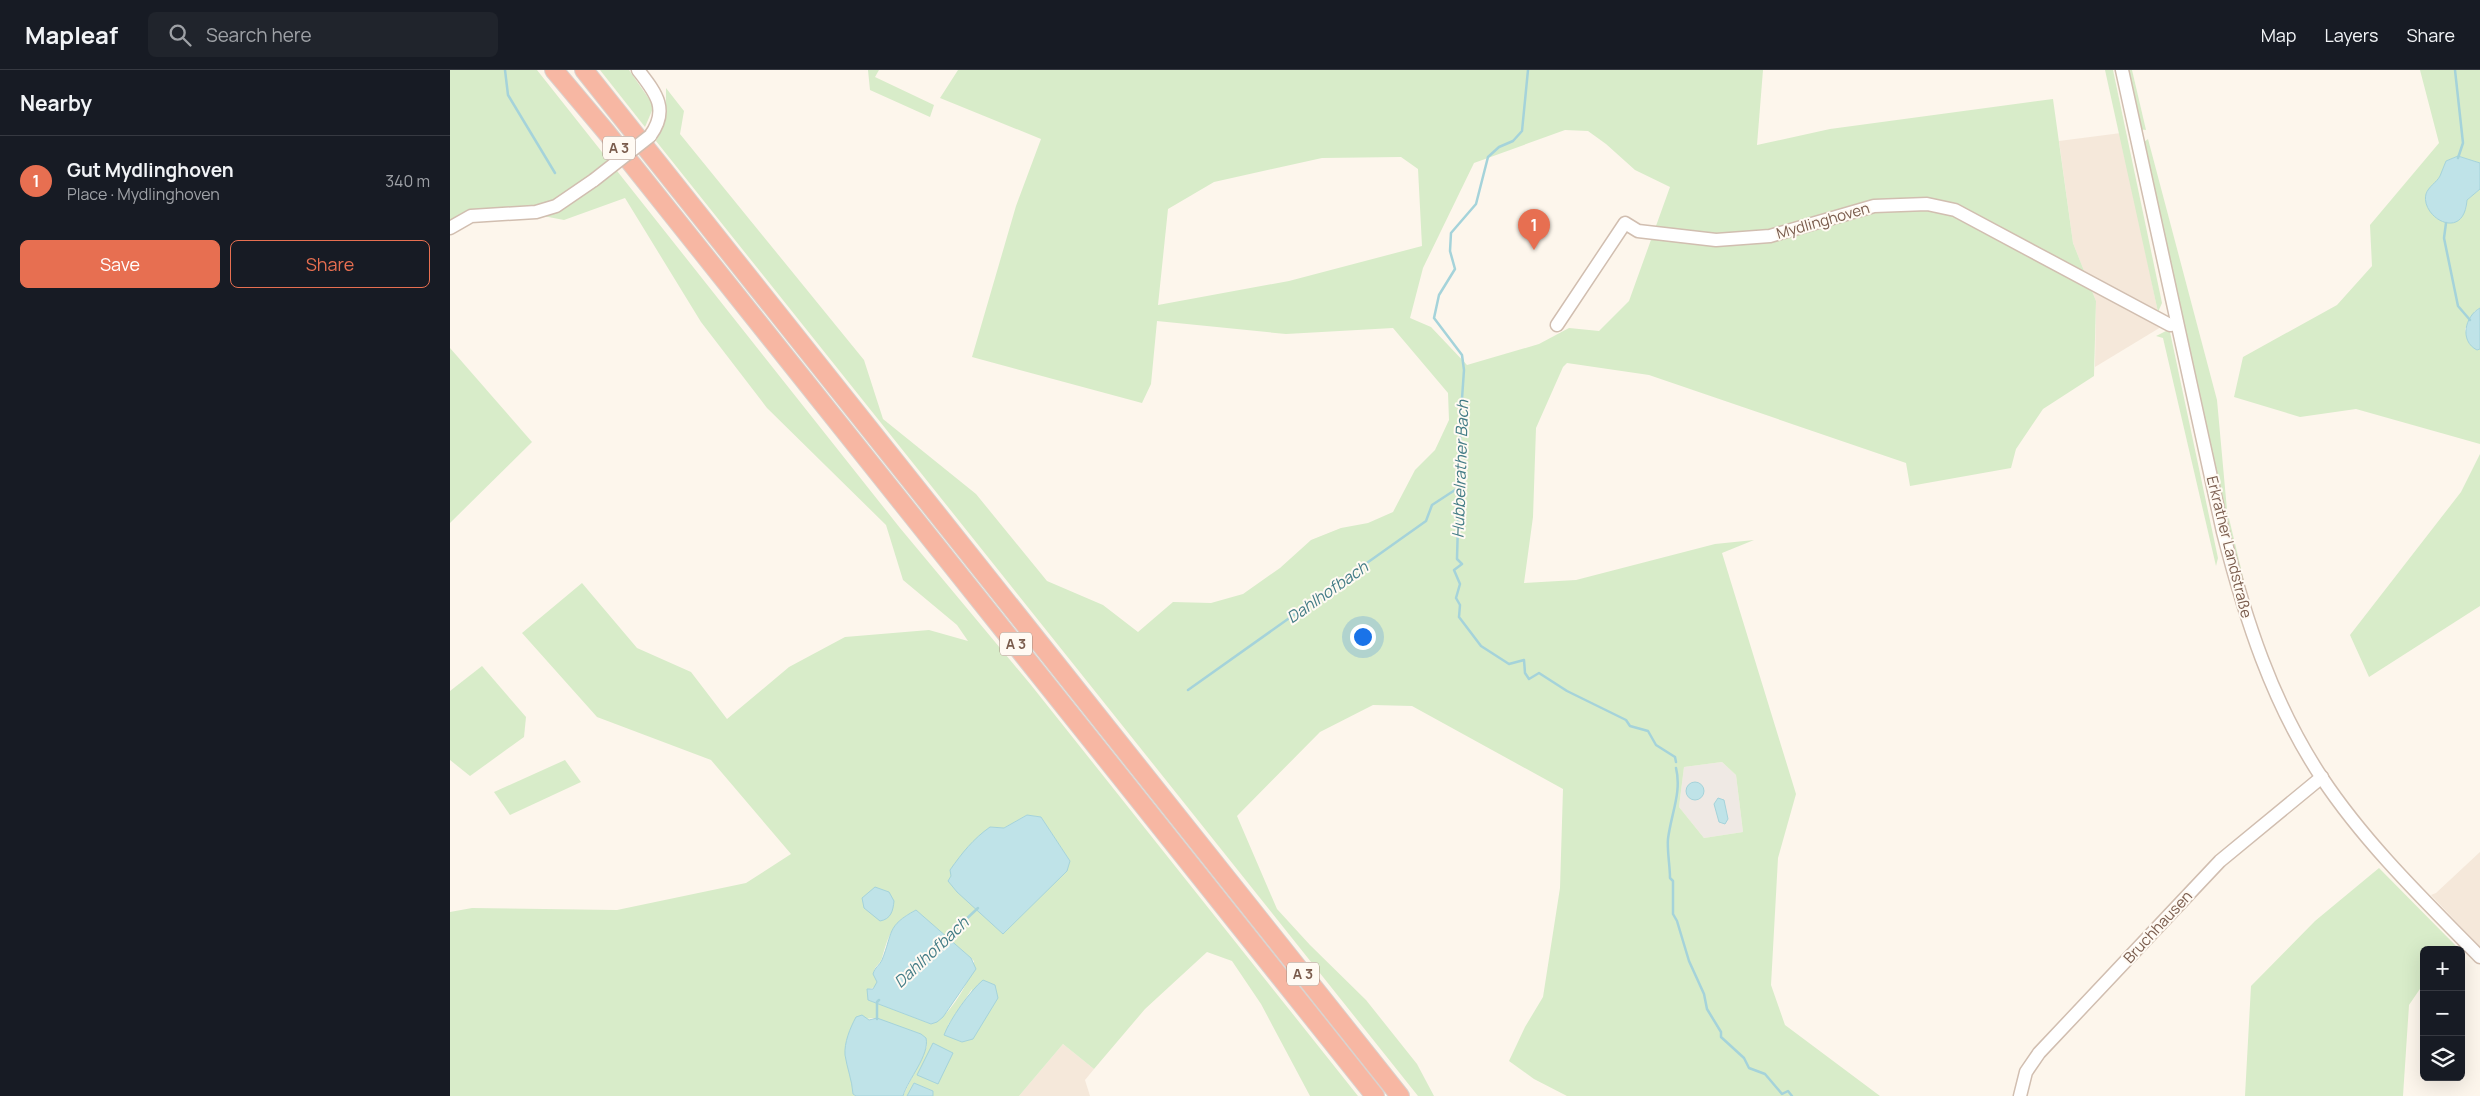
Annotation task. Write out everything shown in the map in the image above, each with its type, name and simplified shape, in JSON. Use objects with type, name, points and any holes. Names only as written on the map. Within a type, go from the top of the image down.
[{"type":"highway","name":"A 3","points":[[554,70],[613,141],[1375,1096]]},
{"type":"highway","name":"A 3","points":[[584,70],[1400,1096]]},
{"type":"street","points":[[450,228],[476,215],[536,212],[556,206],[594,180],[650,136],[658,122],[659,104],[657,95],[638,70]]},
{"type":"street","name":"Erkrather Landstraße","points":[[2122,70],[2223,532],[2242,606],[2275,693],[2322,778],[2378,850],[2480,957]]},
{"type":"street","name":"Mydlinghoven","points":[[1558,325],[1625,223],[1638,230],[1716,240],[1770,236],[1874,206],[1927,204],[1955,210],[2170,325],[2176,324]]},
{"type":"street","name":"Bruchhausen","points":[[2020,1096],[2026,1072],[2039,1053],[2194,888],[2220,861],[2322,778]]},
{"type":"shaded area","points":[[2121,133],[2161,327],[2095,367],[2096,301],[2073,243],[2059,141]]},
{"type":"shaded area","points":[[1722,762],[1736,775],[1743,832],[1704,838],[1679,807],[1684,767]]},
{"type":"shaded area","points":[[2480,852],[2480,947],[2431,895],[2436,893]]},
{"type":"shaded area","points":[[1063,1044],[1094,1069],[1085,1080],[1090,1096],[1019,1096]]},
{"type":"green space","points":[[450,70],[537,70],[900,528],[1031,685],[1358,1096],[1310,1096],[1261,1004],[1232,961],[1207,952],[1145,1009],[1094,1069],[1063,1044],[1019,1096],[933,1096],[933,1091],[914,1083],[907,1096],[903,1096],[927,1046],[921,1034],[873,1018],[866,1019],[845,1055],[852,1078],[853,1094],[856,1096],[450,1096],[450,912],[472,908],[617,910],[746,883],[791,854],[711,760],[597,717],[522,633],[582,583],[637,648],[691,672],[727,719],[789,667],[845,637],[929,630],[968,641],[957,625],[903,580],[886,525],[767,408],[701,322],[625,198],[564,220],[502,208],[450,222]],"holes":[[[1027,815],[1041,817],[1070,861],[1047,890],[1003,934],[948,881],[990,827],[1004,828]],[[916,910],[974,961],[969,977],[952,1007],[938,1021],[931,1024],[868,1000],[869,989],[875,987],[877,982],[874,971],[881,960],[890,935],[897,924]],[[972,989],[962,1042],[948,1025]]]},
{"type":"green space","points":[[600,70],[629,70],[654,106],[645,127]]},
{"type":"green space","points":[[868,70],[879,70],[875,77],[934,105],[930,117],[870,90]]},
{"type":"green space","points":[[958,70],[1763,70],[1757,145],[1830,129],[2053,99],[2073,243],[2096,301],[2094,376],[2043,409],[2016,449],[2011,468],[1910,486],[1906,463],[1649,375],[1567,363],[1563,367],[1536,428],[1533,517],[1524,583],[1576,580],[1715,544],[1754,540],[1722,553],[1796,794],[1778,858],[1771,985],[1785,1025],[1880,1096],[1567,1096],[1534,1079],[1509,1061],[1525,1027],[1543,997],[1560,888],[1563,789],[1412,706],[1373,705],[1320,732],[1237,816],[1277,909],[1310,945],[1366,1000],[1417,1064],[1434,1096],[1418,1096],[656,141],[666,118],[666,88],[684,111],[680,134],[864,360],[883,419],[976,494],[1047,581],[1103,605],[1138,632],[1173,602],[1211,603],[1243,594],[1280,568],[1311,540],[1341,528],[1368,523],[1393,512],[1415,470],[1435,450],[1449,420],[1448,393],[1393,328],[1286,334],[1157,321],[1151,384],[1142,403],[972,357],[1016,206],[1041,139],[940,98]],"holes":[[[1565,130],[1588,131],[1635,170],[1670,187],[1629,301],[1599,331],[1569,328],[1539,344],[1467,365],[1431,327],[1410,318],[1423,268],[1474,163]],[[1401,157],[1418,169],[1422,246],[1289,281],[1158,305],[1168,209],[1214,182],[1322,158]],[[1722,762],[1736,775],[1743,832],[1704,838],[1679,807],[1684,767]]]},
{"type":"green space","points":[[2105,70],[2113,70],[2162,303],[2158,312]]},
{"type":"green space","points":[[2126,70],[2132,70],[2146,130],[2138,129]]},
{"type":"green space","points":[[2420,70],[2480,70],[2480,163],[2458,156],[2446,161],[2440,177],[2426,193],[2426,201],[2437,219],[2466,209],[2467,200],[2480,189],[2480,308],[2475,311],[2465,329],[2469,343],[2477,350],[2480,349],[2480,444],[2356,409],[2300,417],[2234,397],[2243,357],[2337,305],[2372,266],[2370,225],[2439,143]]},
{"type":"green space","points":[[2148,139],[2217,400],[2227,510],[2250,606],[2236,566],[2144,142]]},
{"type":"green space","points":[[2166,331],[2170,332],[2218,558],[2216,566],[2163,338],[2156,336]]},
{"type":"green space","points":[[450,348],[532,442],[450,523]]},
{"type":"green space","points":[[2480,454],[2480,606],[2369,677],[2350,635],[2461,492]]},
{"type":"green space","points":[[482,666],[526,717],[524,737],[470,776],[450,760],[450,691]]},
{"type":"green space","points":[[565,760],[581,782],[510,815],[494,792]]},
{"type":"green space","points":[[2379,868],[2456,946],[2420,946],[2420,989],[2409,1005],[2403,1096],[2245,1096],[2251,986],[2315,921]]},
{"type":"water","points":[[2458,156],[2480,163],[2480,189],[2467,200],[2464,213],[2458,220],[2451,223],[2443,222],[2429,211],[2426,203],[2426,194],[2440,176],[2446,161]]},
{"type":"water","points":[[2480,308],[2480,349],[2477,350],[2468,341],[2466,329],[2471,317]]},
{"type":"water","points":[[1691,782],[1699,782],[1704,787],[1702,798],[1691,800],[1686,795],[1686,787]]},
{"type":"water","points":[[1718,798],[1724,800],[1728,819],[1725,824],[1719,822],[1714,804]]},
{"type":"water","points":[[1027,815],[1041,817],[1070,861],[1067,871],[1003,934],[957,892],[948,881],[951,876],[950,870],[978,836],[990,827],[1004,828]]},
{"type":"water","points":[[875,887],[889,892],[894,901],[891,914],[880,921],[864,908],[862,898]]},
{"type":"water","points":[[916,910],[971,958],[976,969],[943,1017],[931,1024],[868,1000],[867,989],[873,989],[877,982],[873,974],[882,960],[892,931],[900,921]]},
{"type":"water","points":[[983,980],[995,985],[998,998],[973,1039],[962,1042],[944,1035],[961,1006]]},
{"type":"water","points":[[862,1015],[869,1020],[877,1018],[921,1034],[926,1038],[925,1052],[903,1096],[856,1096],[853,1094],[845,1046],[856,1017]]},
{"type":"water","points":[[933,1043],[953,1053],[938,1084],[917,1075]]},
{"type":"water","points":[[914,1083],[933,1091],[933,1096],[907,1096]]},
{"type":"waterway","points":[[505,70],[508,95],[555,173]]},
{"type":"waterway","name":"Hubbelrather Bach","points":[[1528,70],[1522,131],[1513,141],[1499,147],[1488,157],[1476,204],[1451,233],[1450,251],[1455,269],[1439,295],[1434,318],[1462,355],[1464,370],[1457,559],[1462,564],[1454,570],[1460,584],[1456,598],[1460,605],[1459,617],[1481,646],[1509,664],[1524,660],[1525,673],[1529,679],[1539,673],[1567,691],[1626,720],[1630,726],[1648,731],[1656,745],[1675,757],[1676,762]]},
{"type":"waterway","points":[[2455,70],[2463,143],[2458,158]]},
{"type":"waterway","points":[[2446,223],[2444,238],[2458,306],[2470,320]]},
{"type":"waterway","name":"Dahlhofbach","points":[[1188,690],[1426,521],[1432,505],[1458,488]]},
{"type":"waterway","name":"Hubbelrather Bach","points":[[1676,768],[1678,786],[1669,830],[1668,853],[1670,878],[1673,881],[1673,914],[1677,921],[1689,961],[1704,994],[1707,1009],[1721,1032],[1721,1037],[1744,1058],[1749,1068],[1765,1074],[1782,1094],[1788,1091],[1792,1096]]},
{"type":"waterway","name":"Dahlhofbach","points":[[945,939],[978,908]]},
{"type":"waterway","name":"Dahlhofbach","points":[[877,1019],[877,1002],[879,1000]]},
{"type":"place","name":"Gut Mydlinghoven","points":[[1534,250]]}]
